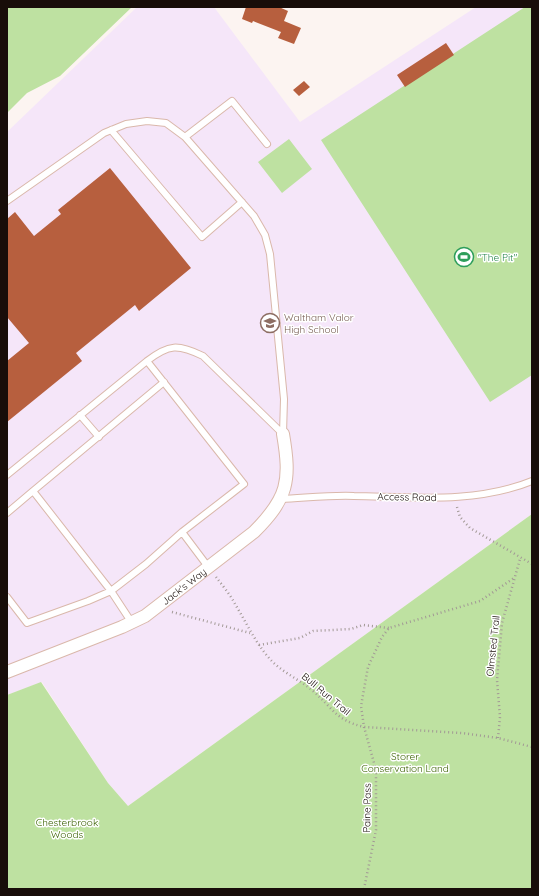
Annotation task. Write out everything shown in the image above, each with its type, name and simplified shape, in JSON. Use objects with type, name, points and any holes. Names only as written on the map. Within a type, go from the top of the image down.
[{"type":"street","name":"Jack's Way","points":[[7,672],[132,623],[157,608],[254,532],[268,518],[281,499],[287,482],[287,460],[283,434]]},
{"type":"lane","points":[[185,136],[232,101],[267,144]]},
{"type":"lane","points":[[7,201],[97,137],[126,124],[147,121],[166,123],[185,136],[254,216],[265,235],[270,254],[284,399],[283,434]]},
{"type":"lane","points":[[111,130],[202,237],[242,202]]},
{"type":"lane","points":[[7,475],[147,361],[160,351],[173,346],[187,348],[203,356],[283,434]]},
{"type":"lane","points":[[7,597],[27,623],[88,601],[111,590],[146,564],[182,532],[244,484],[147,361]]},
{"type":"lane","points":[[7,513],[164,382]]},
{"type":"lane","points":[[80,415],[99,437]]},
{"type":"lane","name":"Access Road","points":[[281,499],[352,496],[454,497],[496,491],[532,481]]},
{"type":"lane","points":[[33,491],[111,590],[132,623]]},
{"type":"lane","points":[[182,532],[209,568]]},
{"type":"path","points":[[454,497],[460,517],[470,528],[520,559],[532,564]]},
{"type":"path","name":"Olmsted Trail","points":[[498,738],[500,716],[497,680],[502,623],[520,559]]},
{"type":"path","name":"Bull Run Trail","points":[[209,568],[235,602],[251,633],[269,658],[282,670],[299,680],[314,692],[335,714],[349,724],[364,727],[462,733],[498,738],[532,747]]},
{"type":"path","points":[[259,645],[300,638],[313,631],[351,629],[364,625],[389,628],[480,601],[514,578]]},
{"type":"path","points":[[157,608],[251,633]]},
{"type":"path","name":"Paine Pass","points":[[364,889],[376,830],[376,770],[364,727],[361,706],[368,667],[382,637],[389,628]]},
{"type":"shaded area","name":"Waltham Valor High School","points":[[137,7],[214,7],[300,122],[476,7],[532,7],[532,514],[128,806],[108,783],[42,682],[7,695],[7,132]]},
{"type":"green space","points":[[7,7],[132,7],[60,76],[27,93],[7,113]]},
{"type":"green space","name":"\"The Pit\"","points":[[525,7],[532,7],[532,375],[490,402],[321,140]]},
{"type":"green space","points":[[289,139],[312,169],[282,193],[258,162]]},
{"type":"green space","name":"Storer Conservation Land","points":[[532,514],[532,889],[7,889],[7,695],[41,682],[108,783],[128,806]]},
{"type":"building","points":[[246,7],[279,7],[288,11],[284,21],[301,28],[294,44],[278,38],[281,32],[253,21],[252,23],[242,19]]},
{"type":"building","points":[[446,43],[454,55],[405,87],[397,75]]},
{"type":"building","points":[[304,81],[310,87],[299,96],[293,90]]},
{"type":"building","points":[[110,168],[191,268],[139,311],[135,305],[76,353],[82,361],[7,422],[7,361],[29,343],[7,317],[7,219],[15,212],[34,236],[61,214],[58,210]]},
{"type":"place","name":"\"The Pit\"","points":[[464,257]]},
{"type":"place","name":"Waltham Valor High School","points":[[270,323]]},
{"type":"park label","name":"Chesterbrook Woods","points":[[67,828]]}]
